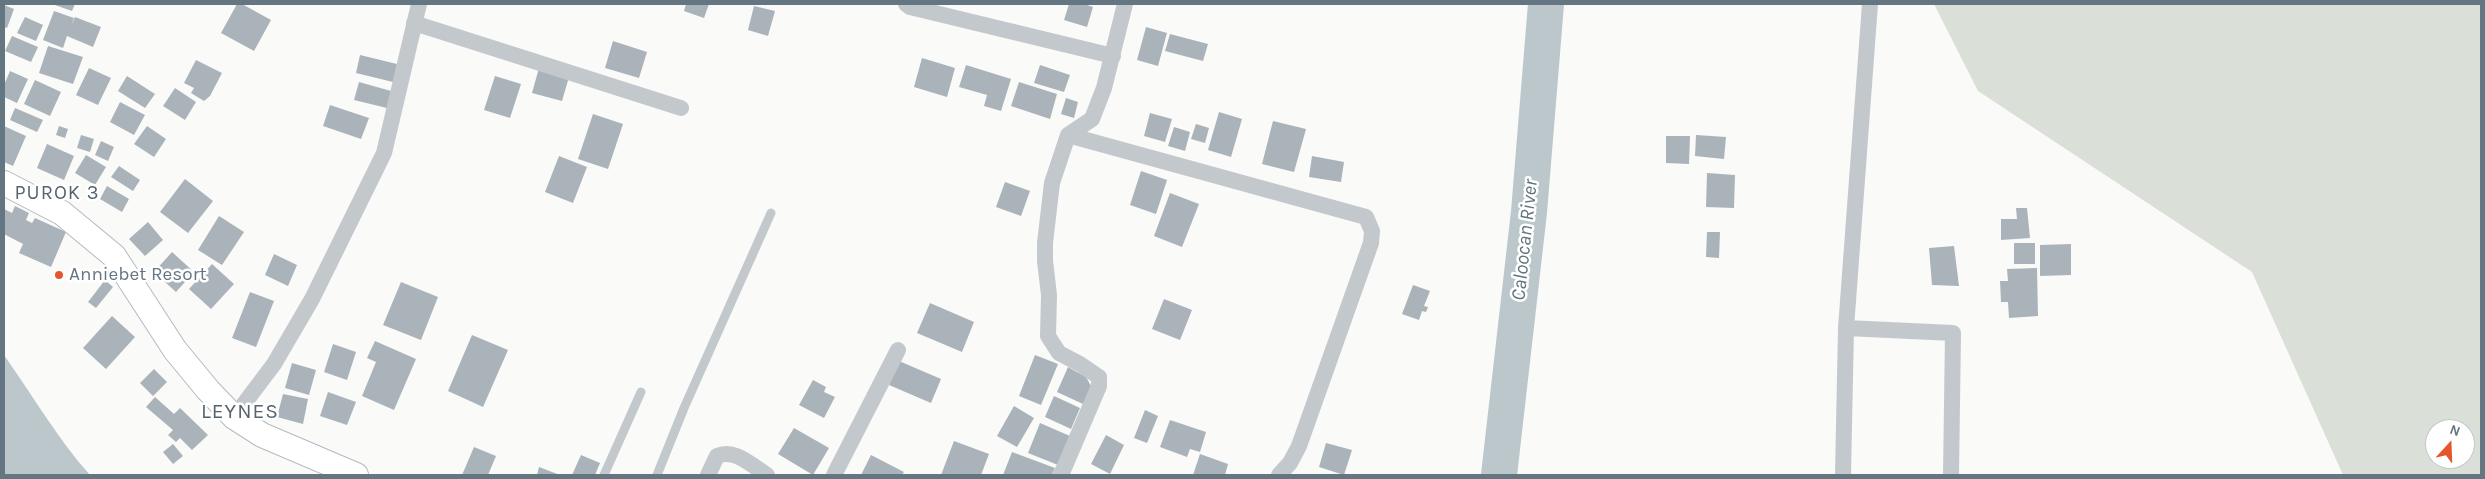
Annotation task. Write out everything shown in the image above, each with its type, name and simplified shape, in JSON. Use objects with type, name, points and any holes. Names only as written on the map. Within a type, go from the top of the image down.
[{"type":"main road","points":[[4,183],[62,213],[114,256],[175,350],[208,390],[234,417],[262,436],[356,475]]},
{"type":"street","points":[[234,417],[274,364],[312,300],[384,153],[418,4]]},
{"type":"street","points":[[906,4],[910,7],[1113,56]]},
{"type":"street","points":[[1061,475],[1099,386],[1099,377],[1059,353],[1048,336],[1049,295],[1045,243],[1052,183],[1068,135],[1092,119],[1104,88],[1125,4]]},
{"type":"street","points":[[1843,475],[1846,328],[1870,4]]},
{"type":"street","points":[[414,23],[682,108]]},
{"type":"street","points":[[1068,135],[1366,217],[1372,231],[1371,243],[1358,282],[1299,446],[1290,463],[1278,475]]},
{"type":"street","points":[[1846,328],[1953,333],[1951,475]]},
{"type":"street","points":[[834,475],[898,350]]},
{"type":"street","points":[[708,475],[717,456],[724,452],[734,454],[767,475]]},
{"type":"lane","points":[[657,475],[684,408],[771,213]]},
{"type":"lane","points":[[604,475],[641,392]]},
{"type":"shaded area","points":[[1934,4],[2481,4],[2481,475],[2343,475],[2252,272],[1978,91]]},
{"type":"shaded area","points":[[4,355],[56,432],[90,475],[4,475]]},
{"type":"building","points":[[52,4],[75,4],[72,11]]},
{"type":"building","points":[[237,4],[242,4],[271,20],[254,51],[221,33]]},
{"type":"building","points":[[686,4],[709,4],[704,18],[684,11]]},
{"type":"building","points":[[1069,4],[1084,4],[1093,7],[1087,27],[1064,20]]},
{"type":"building","points":[[4,5],[14,9],[7,28],[4,27]]},
{"type":"building","points":[[754,6],[775,11],[768,36],[748,30]]},
{"type":"building","points":[[54,11],[74,18],[71,26],[75,17],[101,27],[93,47],[67,36],[63,48],[43,40]]},
{"type":"building","points":[[25,17],[43,25],[36,41],[17,33]]},
{"type":"building","points":[[1146,27],[1167,33],[1158,66],[1137,60]]},
{"type":"building","points":[[1170,34],[1208,44],[1203,61],[1165,51]]},
{"type":"building","points":[[12,36],[38,47],[31,62],[5,51]]},
{"type":"building","points":[[613,41],[647,52],[639,78],[605,68]]},
{"type":"building","points":[[48,46],[83,57],[73,84],[39,73]]},
{"type":"building","points":[[360,55],[397,64],[393,82],[356,73]]},
{"type":"building","points":[[922,58],[955,68],[947,97],[914,87]]},
{"type":"building","points":[[196,60],[222,73],[210,96],[204,101],[191,93],[194,88],[184,83]]},
{"type":"building","points":[[966,65],[1011,79],[1001,111],[984,106],[987,95],[959,87]]},
{"type":"building","points":[[1040,65],[1070,75],[1064,92],[1034,83]]},
{"type":"building","points":[[89,68],[111,78],[98,105],[76,95]]},
{"type":"building","points":[[539,68],[569,77],[562,101],[532,93]]},
{"type":"building","points":[[10,71],[28,79],[17,103],[4,97],[4,85]]},
{"type":"building","points":[[127,76],[155,94],[145,108],[118,91]]},
{"type":"building","points":[[495,76],[521,84],[510,118],[484,110]]},
{"type":"building","points":[[35,80],[61,92],[50,116],[24,104]]},
{"type":"building","points":[[359,82],[391,91],[387,108],[354,100]]},
{"type":"building","points":[[1019,82],[1057,94],[1050,119],[1011,106]]},
{"type":"building","points":[[175,88],[196,102],[185,120],[163,106]]},
{"type":"building","points":[[1066,98],[1078,102],[1074,118],[1061,114]]},
{"type":"building","points":[[120,102],[145,115],[134,135],[110,122]]},
{"type":"building","points":[[330,105],[369,118],[361,139],[323,126]]},
{"type":"building","points":[[15,108],[43,120],[37,132],[10,120]]},
{"type":"building","points":[[1219,112],[1242,119],[1231,157],[1208,150]]},
{"type":"building","points":[[1150,113],[1172,119],[1165,142],[1144,136]]},
{"type":"building","points":[[593,114],[623,124],[608,169],[578,159]]},
{"type":"building","points":[[1273,121],[1306,129],[1294,172],[1262,164]]},
{"type":"building","points":[[1196,124],[1209,128],[1205,143],[1191,139]]},
{"type":"building","points":[[4,126],[26,136],[13,166],[4,162]]},
{"type":"building","points":[[59,126],[68,129],[65,138],[56,135]]},
{"type":"building","points":[[147,126],[166,139],[154,157],[134,144]]},
{"type":"building","points":[[1174,127],[1190,132],[1185,151],[1168,146]]},
{"type":"building","points":[[81,135],[94,139],[90,152],[77,148]]},
{"type":"building","points":[[1696,135],[1726,137],[1724,159],[1695,156]]},
{"type":"building","points":[[1666,136],[1690,136],[1689,164],[1666,163]]},
{"type":"building","points":[[101,141],[114,147],[108,161],[95,155]]},
{"type":"building","points":[[47,144],[74,156],[64,180],[37,168]]},
{"type":"building","points":[[86,155],[106,167],[95,185],[75,173]]},
{"type":"building","points":[[559,156],[587,167],[573,203],[545,192]]},
{"type":"building","points":[[1312,156],[1344,162],[1341,182],[1309,177]]},
{"type":"building","points":[[119,166],[140,180],[133,191],[111,177]]},
{"type":"building","points":[[1141,171],[1167,180],[1156,214],[1130,205]]},
{"type":"building","points":[[1707,173],[1735,175],[1734,208],[1706,207]]},
{"type":"building","points":[[185,179],[213,201],[188,233],[160,212]]},
{"type":"building","points":[[1005,182],[1030,191],[1021,216],[996,207]]},
{"type":"building","points":[[107,186],[129,199],[122,212],[100,199]]},
{"type":"building","points":[[1170,193],[1199,204],[1182,247],[1154,236]]},
{"type":"building","points":[[15,206],[29,213],[26,220],[32,223],[35,218],[66,232],[51,267],[19,253],[23,244],[4,234],[4,209],[12,213]]},
{"type":"building","points":[[2016,208],[2027,208],[2030,238],[2001,240],[2001,219],[2017,219]]},
{"type":"building","points":[[219,216],[244,232],[222,265],[198,250]]},
{"type":"building","points":[[148,222],[163,240],[145,256],[129,239]]},
{"type":"building","points":[[1707,232],[1720,232],[1719,258],[1706,257]]},
{"type":"building","points":[[2014,243],[2035,243],[2035,264],[2014,264]]},
{"type":"building","points":[[2071,244],[2071,275],[2040,276],[2040,245]]},
{"type":"building","points":[[1954,246],[1959,286],[1932,285],[1929,248]]},
{"type":"building","points":[[172,252],[194,272],[176,292],[154,272]]},
{"type":"building","points":[[274,254],[297,265],[288,286],[265,275]]},
{"type":"building","points":[[212,264],[234,284],[211,309],[189,289]]},
{"type":"building","points":[[2037,268],[2038,316],[2009,318],[2008,302],[2001,302],[2000,281],[2008,281],[2007,269]]},
{"type":"building","points":[[105,280],[113,287],[96,308],[88,302]]},
{"type":"building","points":[[401,282],[438,297],[421,340],[383,325]]},
{"type":"building","points":[[1413,285],[1430,291],[1424,306],[1428,307],[1426,312],[1422,311],[1419,320],[1402,314]]},
{"type":"building","points":[[250,292],[274,301],[256,347],[232,338]]},
{"type":"building","points":[[1164,299],[1192,310],[1180,340],[1152,329]]},
{"type":"building","points":[[930,303],[974,322],[962,352],[917,333]]},
{"type":"building","points":[[112,316],[135,337],[106,369],[83,348]]},
{"type":"building","points":[[472,335],[508,350],[483,407],[448,391]]},
{"type":"building","points":[[375,341],[416,359],[394,410],[362,396],[376,362],[367,358]]},
{"type":"building","points":[[333,344],[356,352],[347,380],[324,372]]},
{"type":"building","points":[[1035,355],[1058,364],[1041,405],[1019,396]]},
{"type":"building","points":[[899,361],[941,379],[931,403],[889,385]]},
{"type":"building","points":[[292,363],[316,370],[309,395],[285,388]]},
{"type":"building","points":[[1068,367],[1086,377],[1095,393],[1083,404],[1057,392]]},
{"type":"building","points":[[154,369],[167,382],[153,396],[140,383]]},
{"type":"building","points":[[813,380],[826,387],[824,392],[835,397],[824,418],[799,405]]},
{"type":"building","points":[[328,392],[356,402],[347,425],[320,416]]},
{"type":"building","points":[[283,394],[308,399],[303,424],[277,417]]},
{"type":"building","points":[[1054,396],[1080,408],[1071,429],[1045,417]]},
{"type":"building","points":[[155,397],[174,414],[180,408],[208,435],[192,450],[180,438],[176,442],[168,435],[173,430],[146,407]]},
{"type":"building","points":[[1014,406],[1034,418],[1017,447],[997,436]]},
{"type":"building","points":[[1145,410],[1158,416],[1147,443],[1134,438]]},
{"type":"building","points":[[1170,420],[1206,432],[1200,452],[1190,449],[1187,457],[1160,447]]},
{"type":"building","points":[[1040,423],[1070,436],[1058,465],[1028,453]]},
{"type":"building","points":[[794,428],[829,448],[813,475],[778,454]]},
{"type":"building","points":[[1106,435],[1124,445],[1110,474],[1091,464]]},
{"type":"building","points":[[954,441],[989,454],[981,475],[941,475]]},
{"type":"building","points":[[1326,443],[1352,450],[1344,475],[1319,467]]},
{"type":"building","points":[[173,444],[183,456],[173,464],[163,452]]},
{"type":"building","points":[[474,447],[496,456],[488,475],[462,475]]},
{"type":"building","points":[[1012,452],[1055,468],[1052,475],[1003,475]]},
{"type":"building","points":[[1200,454],[1228,464],[1225,475],[1193,475]]},
{"type":"building","points":[[581,455],[600,463],[595,475],[572,475]]},
{"type":"building","points":[[871,455],[904,472],[902,475],[861,475]]},
{"type":"building","points":[[539,467],[560,475],[537,475]]},
{"type":"waterway","name":"Caloocan River","points":[[1499,475],[1529,212],[1546,4]]},
{"type":"place","name":"Anniebet Resort","points":[[59,275]]},
{"type":"district","name":"PUROK 3","points":[[57,193]]},
{"type":"district","name":"LEYNES","points":[[240,412]]}]
